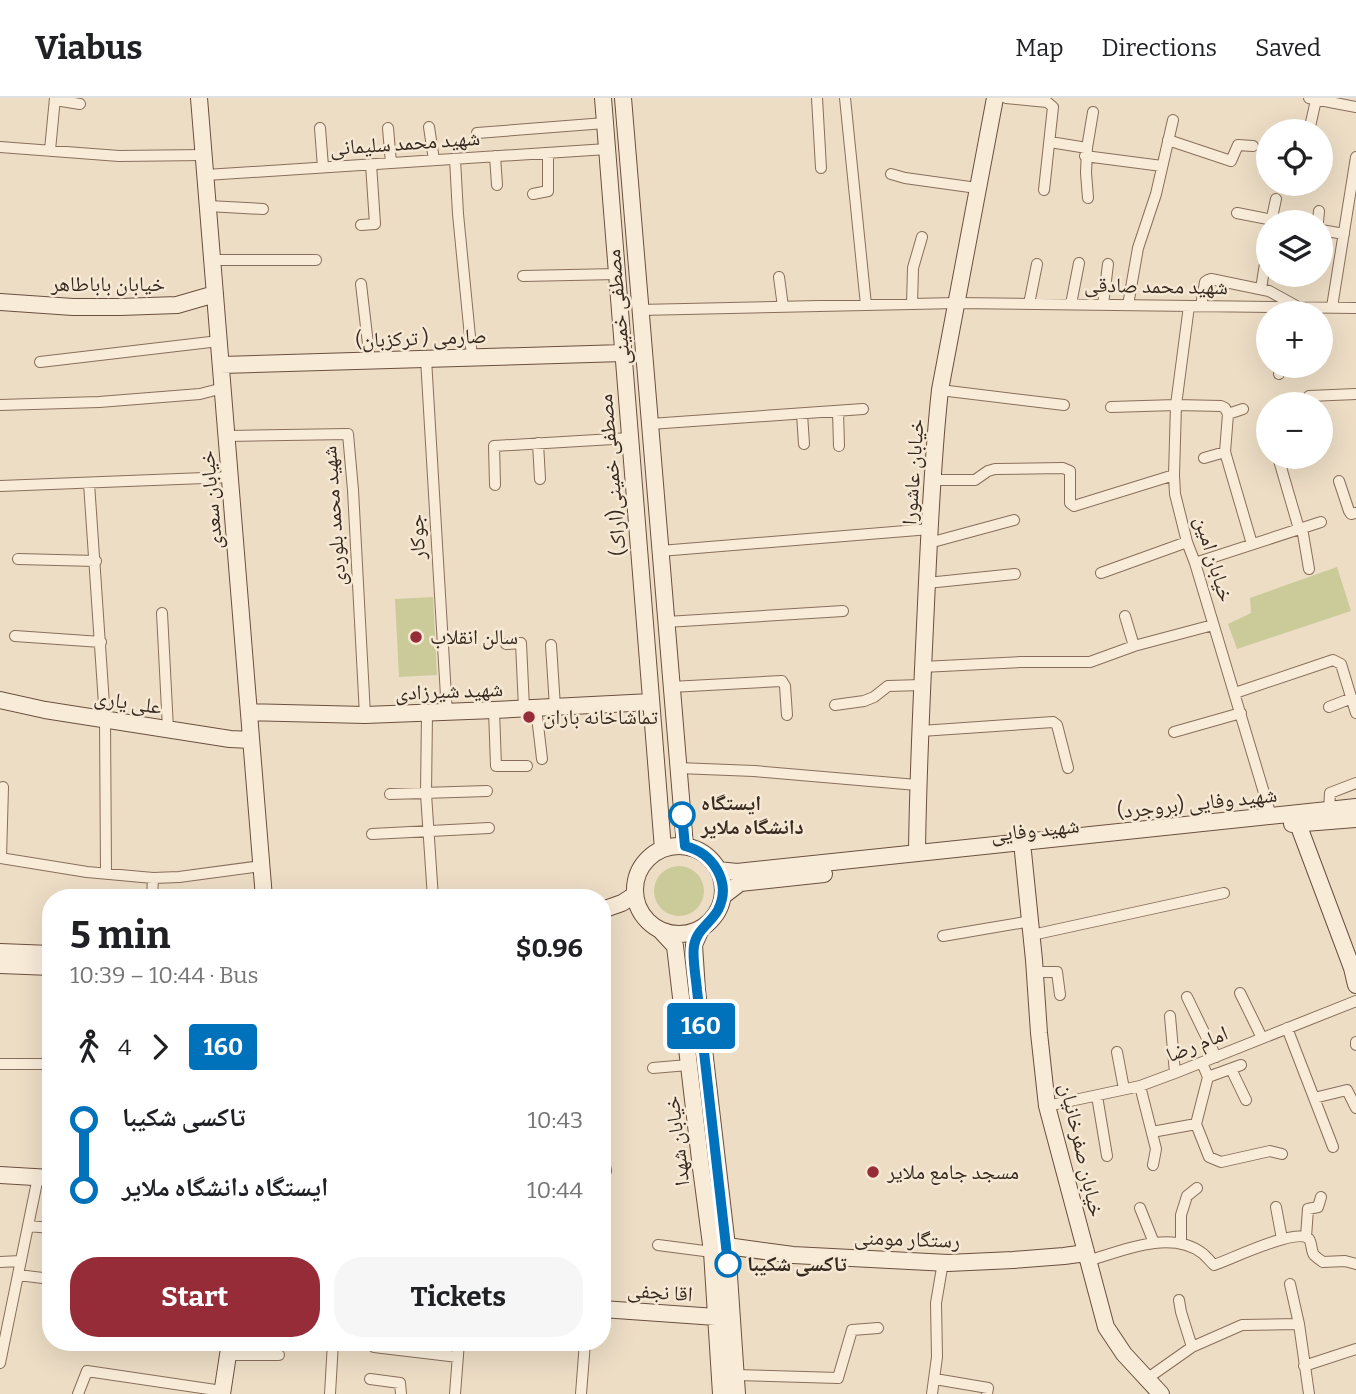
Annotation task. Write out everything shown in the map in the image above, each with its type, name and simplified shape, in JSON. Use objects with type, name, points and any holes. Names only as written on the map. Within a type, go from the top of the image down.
[{"type":"main road","name":"خیابان سعدی","points":[[199,98],[263,889]]},
{"type":"main road","name":"مصطفی خمینی(اراک)","points":[[603,98],[663,849]]},
{"type":"main road","name":"مصطفی خمینی","points":[[623,98],[685,846]]},
{"type":"main road","name":"خیابان عاشورا","points":[[917,853],[922,667],[940,390],[995,98]]},
{"type":"main road","name":"خیابان باباطاهر","points":[[0,302],[73,307],[177,305],[215,294]]},
{"type":"main road","name":"صارمی ( ترکزبان)","points":[[221,365],[623,353]]},
{"type":"main road","name":"علی یاری","points":[[0,700],[45,710],[251,740]]},
{"type":"main road","name":"شهید شیرزادی","points":[[249,712],[365,715],[447,713],[651,702]]},
{"type":"main road","name":"شهید وفایی (بروجرد)","points":[[917,853],[1356,807]]},
{"type":"main road","name":"شهید وفایی","points":[[723,895],[740,883],[1356,819]]},
{"type":"main road","points":[[1298,824],[1348,956],[1356,985]]},
{"type":"main road","points":[[685,846],[710,859],[718,870],[723,895],[717,912],[701,929],[678,934],[662,931],[652,925],[644,918],[634,896],[637,875],[652,855],[663,849],[685,846]]},
{"type":"main road","name":"خیابان صفرخانیان","points":[[1023,852],[1047,1106],[1106,1327],[1124,1354],[1161,1394]]},
{"type":"main road","points":[[718,870],[737,872],[917,853]]},
{"type":"main road","points":[[611,907],[634,896]]},
{"type":"main road","name":"خیابان شهدا","points":[[701,929],[694,945],[697,990],[720,1249],[737,1394]]},
{"type":"main road","name":"خیابان شهدا","points":[[662,931],[675,946],[688,1065],[720,1249],[716,1317],[721,1394]]},
{"type":"main road","points":[[0,952],[42,954]]},
{"type":"main road","points":[[0,965],[42,967]]},
{"type":"main road","points":[[0,1175],[42,1178]]},
{"type":"main road","name":"رستگار مومنی","points":[[720,1249],[943,1262],[1087,1257]]},
{"type":"main road","name":"اقا نجفی","points":[[611,1310],[716,1317]]},
{"type":"main road","points":[[222,1393],[229,1351]]},
{"type":"street","points":[[817,98],[821,168]]},
{"type":"street","points":[[845,98],[866,305]]},
{"type":"street","points":[[1006,98],[1048,103],[1053,107],[1044,190]]},
{"type":"street","points":[[50,150],[55,99],[80,104]]},
{"type":"street","points":[[1310,119],[1312,99],[1356,107]]},
{"type":"street","points":[[1088,198],[1086,152],[1093,111]]},
{"type":"street","points":[[1128,305],[1138,248],[1156,194],[1173,120]]},
{"type":"street","points":[[477,133],[605,123]]},
{"type":"street","points":[[429,127],[434,160]]},
{"type":"street","points":[[320,128],[323,167]]},
{"type":"street","points":[[388,128],[391,163]]},
{"type":"street","points":[[1168,140],[1231,161],[1238,145],[1253,146]]},
{"type":"street","points":[[1049,142],[1162,166]]},
{"type":"street","points":[[0,147],[119,156],[204,155]]},
{"type":"street","name":"شهید محمد سلیمانی","points":[[206,175],[607,149]]},
{"type":"street","points":[[533,194],[548,191],[548,153]]},
{"type":"street","points":[[495,156],[497,185]]},
{"type":"street","points":[[1333,302],[1348,227],[1356,157]]},
{"type":"street","points":[[455,159],[472,357]]},
{"type":"street","points":[[361,225],[375,224],[371,164]]},
{"type":"street","points":[[891,174],[977,188]]},
{"type":"street","points":[[1276,199],[1276,210]]},
{"type":"street","points":[[208,205],[263,209]]},
{"type":"street","points":[[1237,213],[1256,217]]},
{"type":"street","points":[[912,304],[913,268],[922,237]]},
{"type":"street","points":[[212,260],[316,260]]},
{"type":"street","points":[[1071,304],[1079,263]]},
{"type":"street","points":[[1029,304],[1037,264]]},
{"type":"street","points":[[1103,305],[1108,264]]},
{"type":"street","points":[[523,276],[617,274]]},
{"type":"street","points":[[779,277],[783,307]]},
{"type":"street","name":"خیابان امین","points":[[1261,289],[1208,279],[1205,282],[1195,306],[1179,370],[1174,475],[1175,494],[1187,542],[1271,816]]},
{"type":"street","points":[[361,284],[370,361]]},
{"type":"street","points":[[1261,289],[1274,293],[1285,301]]},
{"type":"street","name":"شهید محمد صادقی","points":[[639,310],[957,303],[1256,308]]},
{"type":"street","name":"شهید محمد صادقی","points":[[1333,307],[1356,308]]},
{"type":"street","points":[[40,362],[219,341]]},
{"type":"street","name":"جوکار","points":[[426,359],[447,713]]},
{"type":"street","points":[[0,405],[99,402],[200,394],[223,388]]},
{"type":"street","points":[[940,390],[1064,405]]},
{"type":"street","points":[[1333,395],[1356,394]]},
{"type":"street","points":[[1111,407],[1176,405],[1225,408],[1228,414],[1225,452],[1252,544]]},
{"type":"street","points":[[650,424],[863,409]]},
{"type":"street","points":[[1228,414],[1243,409]]},
{"type":"street","points":[[838,411],[839,446]]},
{"type":"street","points":[[802,414],[804,444]]},
{"type":"street","name":"شهید محمد بلوردی","points":[[227,436],[348,434],[365,715]]},
{"type":"street","points":[[495,485],[494,446],[630,438]]},
{"type":"street","points":[[538,443],[540,479]]},
{"type":"street","points":[[1204,458],[1225,452]]},
{"type":"street","points":[[933,480],[975,480],[995,469],[1066,468],[1071,472],[1070,503],[1074,506],[1174,475]]},
{"type":"street","points":[[1283,469],[1301,529],[1309,569]]},
{"type":"street","points":[[0,486],[230,477]]},
{"type":"street","points":[[1339,481],[1349,512],[1356,513]]},
{"type":"street","points":[[89,483],[105,719],[106,873]]},
{"type":"street","points":[[660,551],[930,536],[1014,520]]},
{"type":"street","points":[[1195,563],[1321,522]]},
{"type":"street","points":[[1101,573],[1187,542]]},
{"type":"street","points":[[18,559],[96,561]]},
{"type":"street","points":[[927,583],[1015,574]]},
{"type":"street","points":[[666,622],[843,611]]},
{"type":"street","points":[[162,613],[167,729]]},
{"type":"street","points":[[1125,616],[1134,646]]},
{"type":"street","points":[[922,667],[1090,662],[1134,646],[1213,625]]},
{"type":"street","points":[[15,636],[101,642]]},
{"type":"street","points":[[506,645],[521,643],[530,708],[541,759]]},
{"type":"street","points":[[551,645],[555,707]]},
{"type":"street","points":[[1235,693],[1333,660],[1341,664],[1356,713]]},
{"type":"street","points":[[671,687],[782,681],[785,686],[787,715]]},
{"type":"street","points":[[835,705],[874,698],[888,686],[922,685]]},
{"type":"street","points":[[1329,707],[1352,698]]},
{"type":"street","points":[[494,710],[496,766],[527,766]]},
{"type":"street","points":[[427,713],[426,794],[432,889]]},
{"type":"street","points":[[1174,732],[1241,713]]},
{"type":"street","points":[[920,731],[1053,722],[1057,725],[1068,768]]},
{"type":"street","points":[[678,768],[754,771],[917,785]]},
{"type":"street","points":[[1329,810],[1329,793],[1356,783]]},
{"type":"street","points":[[3,787],[0,858],[86,872],[153,878],[261,866]]},
{"type":"street","points":[[390,794],[487,791]]},
{"type":"street","points":[[372,834],[489,828]]},
{"type":"street","points":[[152,889],[153,878]]},
{"type":"street","points":[[943,936],[1031,928],[1224,893]]},
{"type":"street","points":[[1035,972],[1057,972],[1060,996]]},
{"type":"street","points":[[1240,993],[1262,1038]]},
{"type":"street","points":[[1188,997],[1216,1057]]},
{"type":"street","name":"امام رضا","points":[[1047,1106],[1140,1086],[1356,1000]]},
{"type":"street","points":[[1170,1016],[1175,1073]]},
{"type":"street","points":[[1287,1028],[1333,1147]]},
{"type":"street","points":[[1117,1052],[1124,1089]]},
{"type":"street","points":[[1202,1063],[1208,1077],[1196,1124],[1209,1157],[1221,1163],[1270,1151],[1282,1154]]},
{"type":"street","points":[[0,1064],[42,1064]]},
{"type":"street","points":[[653,1069],[688,1065]]},
{"type":"street","points":[[1208,1077],[1236,1067],[1246,1100]]},
{"type":"street","points":[[1140,1086],[1156,1149],[1153,1165]]},
{"type":"street","points":[[1314,1098],[1347,1090],[1356,1108]]},
{"type":"street","points":[[1097,1096],[1107,1156]]},
{"type":"street","points":[[1152,1132],[1196,1124]]},
{"type":"street","points":[[0,1363],[5,1311],[18,1275],[28,1226],[42,1184]]},
{"type":"street","points":[[1181,1244],[1181,1215],[1187,1196],[1197,1188]]},
{"type":"street","points":[[1306,1237],[1308,1209],[1318,1207],[1321,1197]]},
{"type":"street","points":[[1276,1207],[1282,1239]]},
{"type":"street","points":[[1140,1208],[1154,1243]]},
{"type":"street","points":[[28,1226],[42,1227]]},
{"type":"street","points":[[1087,1257],[1143,1244],[1172,1242],[1190,1246],[1214,1265],[1282,1239],[1306,1237],[1310,1240],[1314,1254],[1323,1262],[1345,1261],[1356,1264]]},
{"type":"street","points":[[658,1245],[720,1249]]},
{"type":"street","points":[[0,1262],[21,1261]]},
{"type":"street","points":[[932,1394],[937,1357],[936,1303],[943,1262]]},
{"type":"street","points":[[18,1275],[42,1278]]},
{"type":"street","points":[[1290,1284],[1309,1394]]},
{"type":"street","points":[[1179,1300],[1192,1347]]},
{"type":"street","points":[[1148,1378],[1192,1347],[1242,1325],[1299,1324]]},
{"type":"street","points":[[735,1375],[838,1378],[852,1330],[878,1328]]},
{"type":"street","points":[[250,1351],[279,1355]]},
{"type":"street","points":[[330,1394],[332,1351]]},
{"type":"street","points":[[407,1351],[457,1357]]},
{"type":"street","points":[[455,1394],[458,1351]]},
{"type":"street","points":[[581,1394],[583,1351]]},
{"type":"street","points":[[1304,1366],[1355,1352]]},
{"type":"street","points":[[79,1394],[87,1371],[222,1393]]},
{"type":"street","points":[[370,1379],[400,1383],[401,1394]]},
{"type":"street","points":[[934,1379],[988,1388],[987,1394]]},
{"type":"green space","points":[[1337,567],[1351,611],[1237,649],[1228,624],[1251,613],[1250,598]]},
{"type":"green space","name":"سالن انقلاب","points":[[433,597],[437,675],[399,677],[395,599]]},
{"type":"green space","points":[[679,866],[697,873],[704,891],[697,909],[679,916],[661,909],[654,891],[661,873]]},
{"type":"bus line","name":"160","points":[[682,815],[685,846],[710,859],[722,882],[722,901],[717,912],[701,929],[694,945],[728,1264]]},
{"type":"place","name":"سالن انقلاب","points":[[416,637]]},
{"type":"place","name":"تماشاخانه باران","points":[[529,717]]},
{"type":"place","name":"ایستگاه دانشگاه ملایر","points":[[682,815]]},
{"type":"place","name":"مسجد جامع ملایر","points":[[873,1172]]},
{"type":"place","name":"تاکسی شکیبا","points":[[728,1264]]}]
